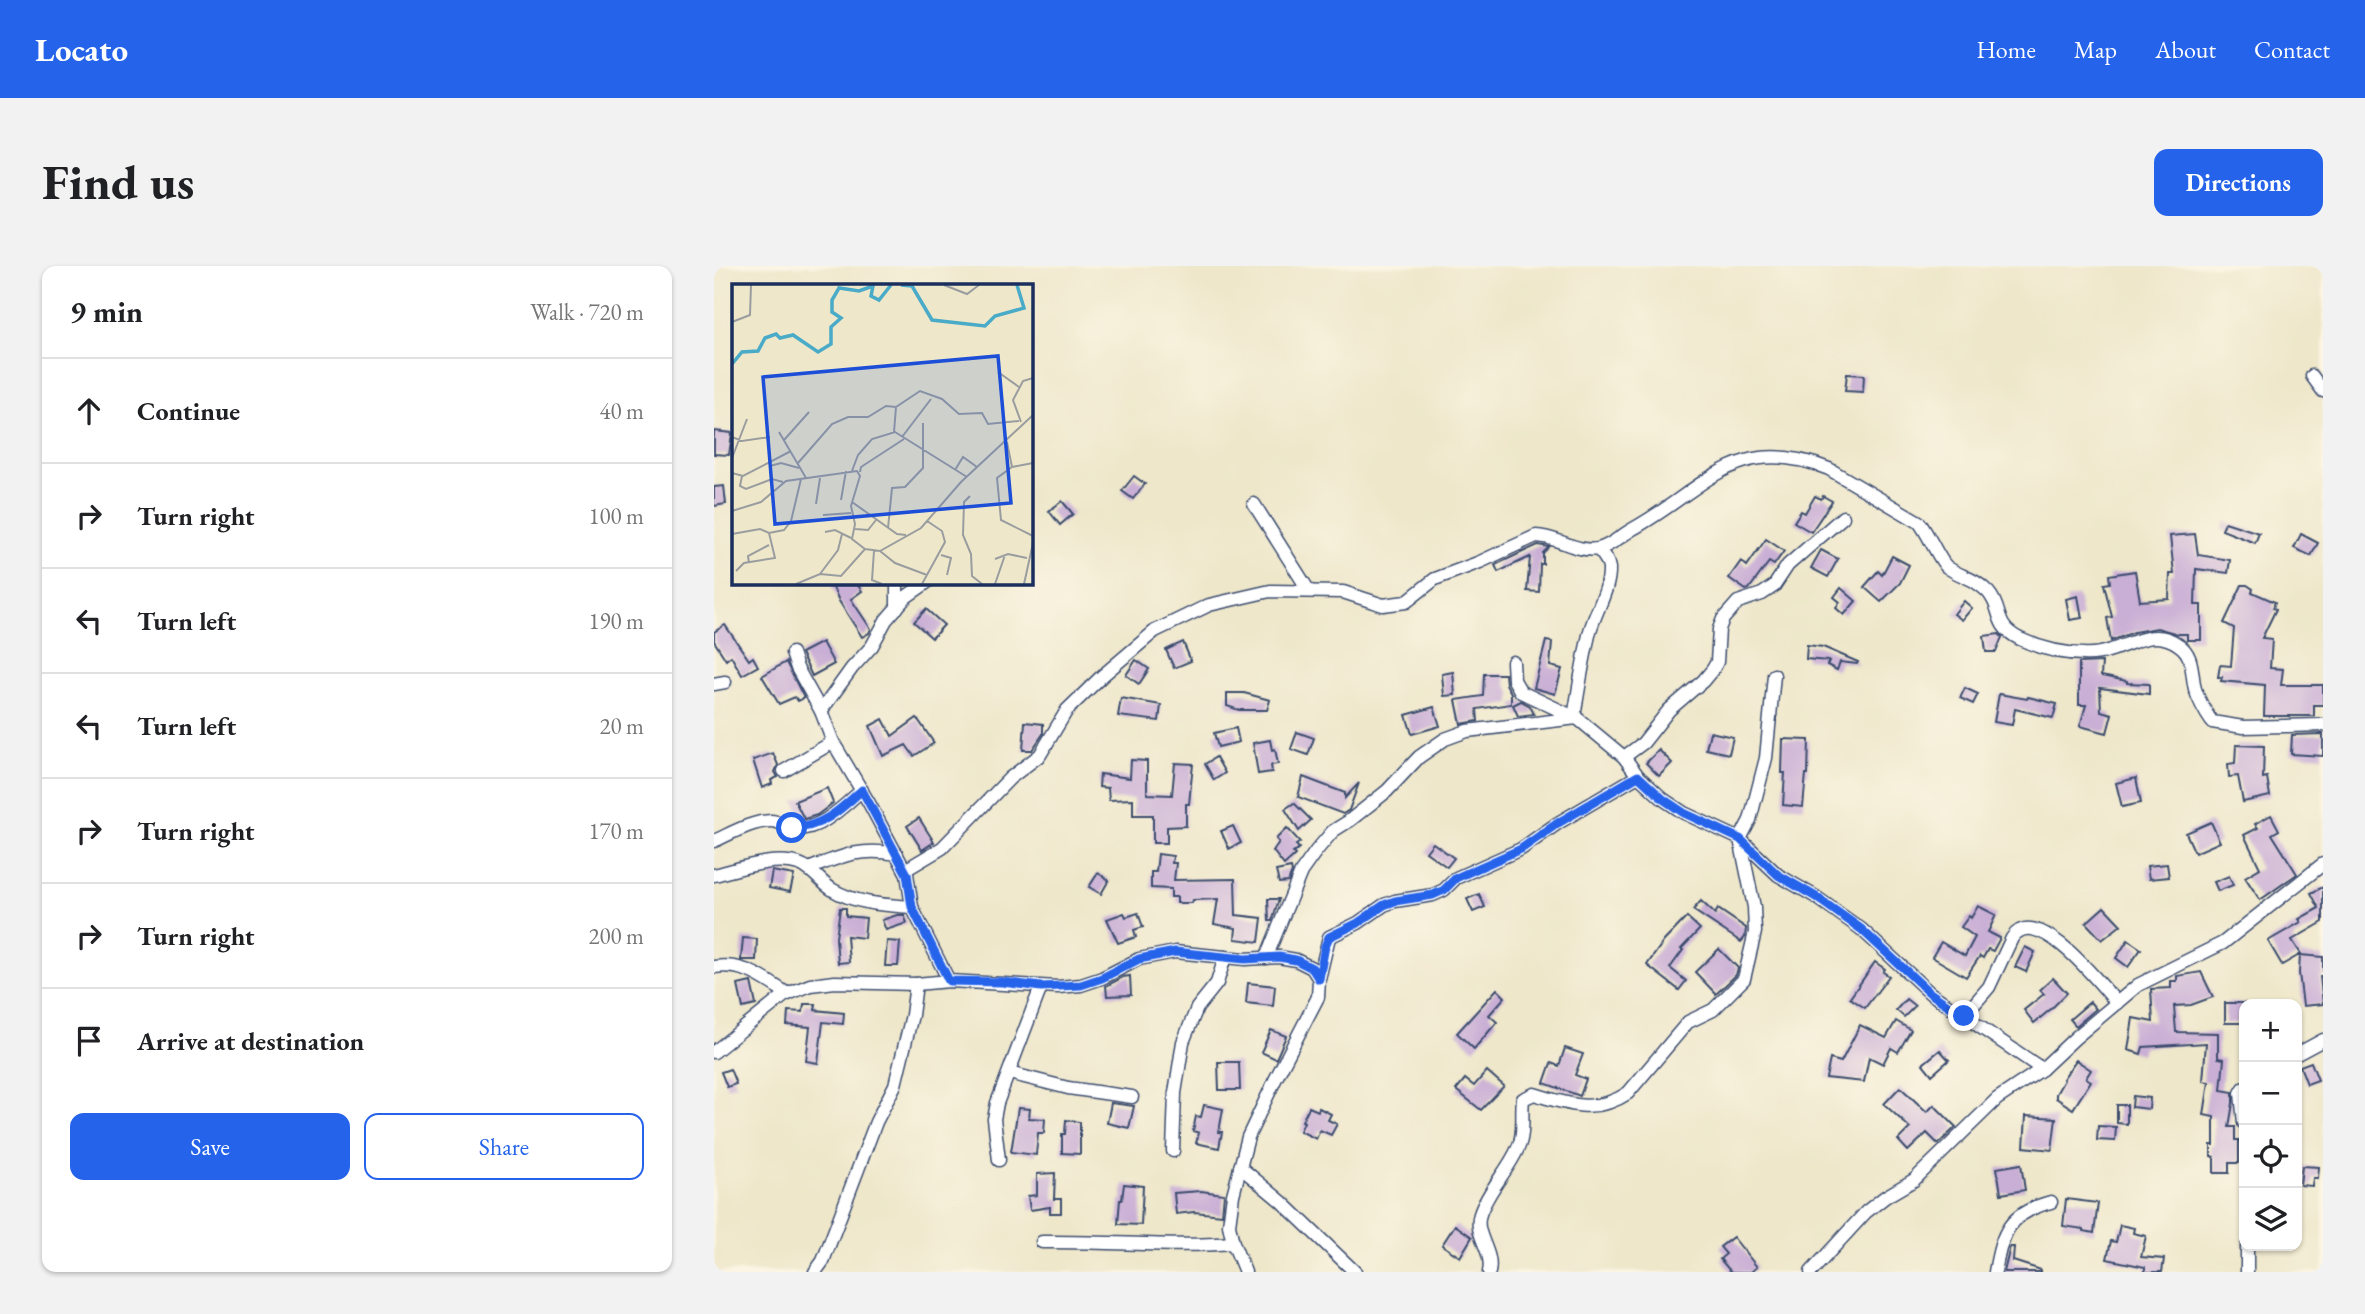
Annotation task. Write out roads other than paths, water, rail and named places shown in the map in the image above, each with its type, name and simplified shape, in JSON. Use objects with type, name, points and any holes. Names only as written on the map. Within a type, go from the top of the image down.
[{"type":"street","points":[[2312,376],[2323,391]]},
{"type":"street","points":[[905,870],[942,848],[1010,778],[1040,755],[1067,710],[1102,677],[1155,631],[1209,605],[1270,591],[1343,592],[1384,605],[1406,602],[1435,579],[1536,536],[1545,536],[1578,547],[1598,549],[1650,520],[1717,471],[1732,464],[1769,456],[1829,469],[1919,522],[1928,533],[1945,566],[1973,579],[1982,587],[1990,595],[2003,627],[2020,639],[2059,652],[2095,654],[2143,637],[2165,639],[2182,646],[2191,660],[2196,690],[2212,722],[2243,727],[2323,724]]},
{"type":"street","points":[[1254,504],[1310,591]]},
{"type":"street","points":[[1624,757],[1643,743],[1669,710],[1697,688],[1713,669],[1717,662],[1719,629],[1723,619],[1738,602],[1762,594],[1774,586],[1788,565],[1843,517]]},
{"type":"street","points":[[1575,718],[1591,630],[1605,590],[1609,567],[1606,558],[1598,549]]},
{"type":"street","points":[[897,584],[897,608]]},
{"type":"street","points":[[821,711],[852,668],[872,646],[886,620],[906,597],[925,584]]},
{"type":"street","points":[[792,653],[833,742],[905,870],[912,907],[949,981]]},
{"type":"street","points":[[1513,662],[1514,680],[1521,692],[1575,718],[1624,757],[1638,776],[1663,799],[1684,813],[1740,839],[1778,875],[1816,897],[1861,929],[1930,993],[2042,1069]]},
{"type":"street","points":[[1489,1272],[1491,1261],[1478,1226],[1479,1216],[1488,1196],[1520,1146],[1523,1099],[1534,1094],[1568,1104],[1593,1107],[1616,1101],[1628,1093],[1688,1022],[1713,1010],[1745,979],[1755,932],[1754,906],[1740,839],[1750,820],[1766,758],[1774,675]]},
{"type":"street","points":[[1266,958],[1301,872],[1316,851],[1333,831],[1387,792],[1419,757],[1445,739],[1467,731],[1575,718]]},
{"type":"street","points":[[784,771],[833,742]]},
{"type":"street","points":[[1245,1272],[1229,1225],[1240,1167],[1253,1127],[1315,1005],[1325,946],[1329,937],[1358,923],[1384,905],[1433,895],[1444,890],[1456,878],[1521,849],[1558,823],[1638,776]]},
{"type":"street","points":[[714,841],[772,821],[792,828],[802,828],[830,818],[862,790]]},
{"type":"street","points":[[808,869],[856,852],[875,850],[897,854]]},
{"type":"street","points":[[714,875],[789,862],[802,865],[836,892],[877,904],[912,907]]},
{"type":"street","points":[[1811,1272],[1867,1212],[1885,1197],[1914,1180],[1997,1099],[2042,1069],[2117,1003],[2145,981],[2223,943],[2323,864]]},
{"type":"street","points":[[1964,1016],[1989,987],[2012,938],[2022,929],[2039,930],[2057,942],[2082,963],[2117,1003]]},
{"type":"street","points":[[714,1052],[788,994],[810,985],[835,982],[916,984],[949,981],[1002,982],[1041,987],[1081,985],[1102,978],[1139,959],[1175,952],[1296,960],[1312,968],[1319,979]]},
{"type":"street","points":[[1173,1151],[1175,1093],[1183,1042],[1197,1008],[1217,983],[1225,957]]},
{"type":"street","points":[[714,967],[740,967],[755,972],[788,994]]},
{"type":"street","points":[[814,1272],[828,1250],[876,1122],[895,1085],[912,1015],[916,984]]},
{"type":"street","points":[[999,1160],[994,1119],[997,1103],[1041,987]]},
{"type":"street","points":[[2302,1051],[2323,1040]]},
{"type":"street","points":[[1009,1073],[1068,1088],[1132,1097]]},
{"type":"street","points":[[1240,1167],[1282,1202],[1355,1272]]},
{"type":"street","points":[[1995,1272],[2004,1233],[2011,1223],[2032,1207],[2051,1202]]},
{"type":"street","points":[[1042,1242],[1207,1245],[1233,1243]]},
{"type":"street","points":[[2246,1272],[2247,1251]]}]
